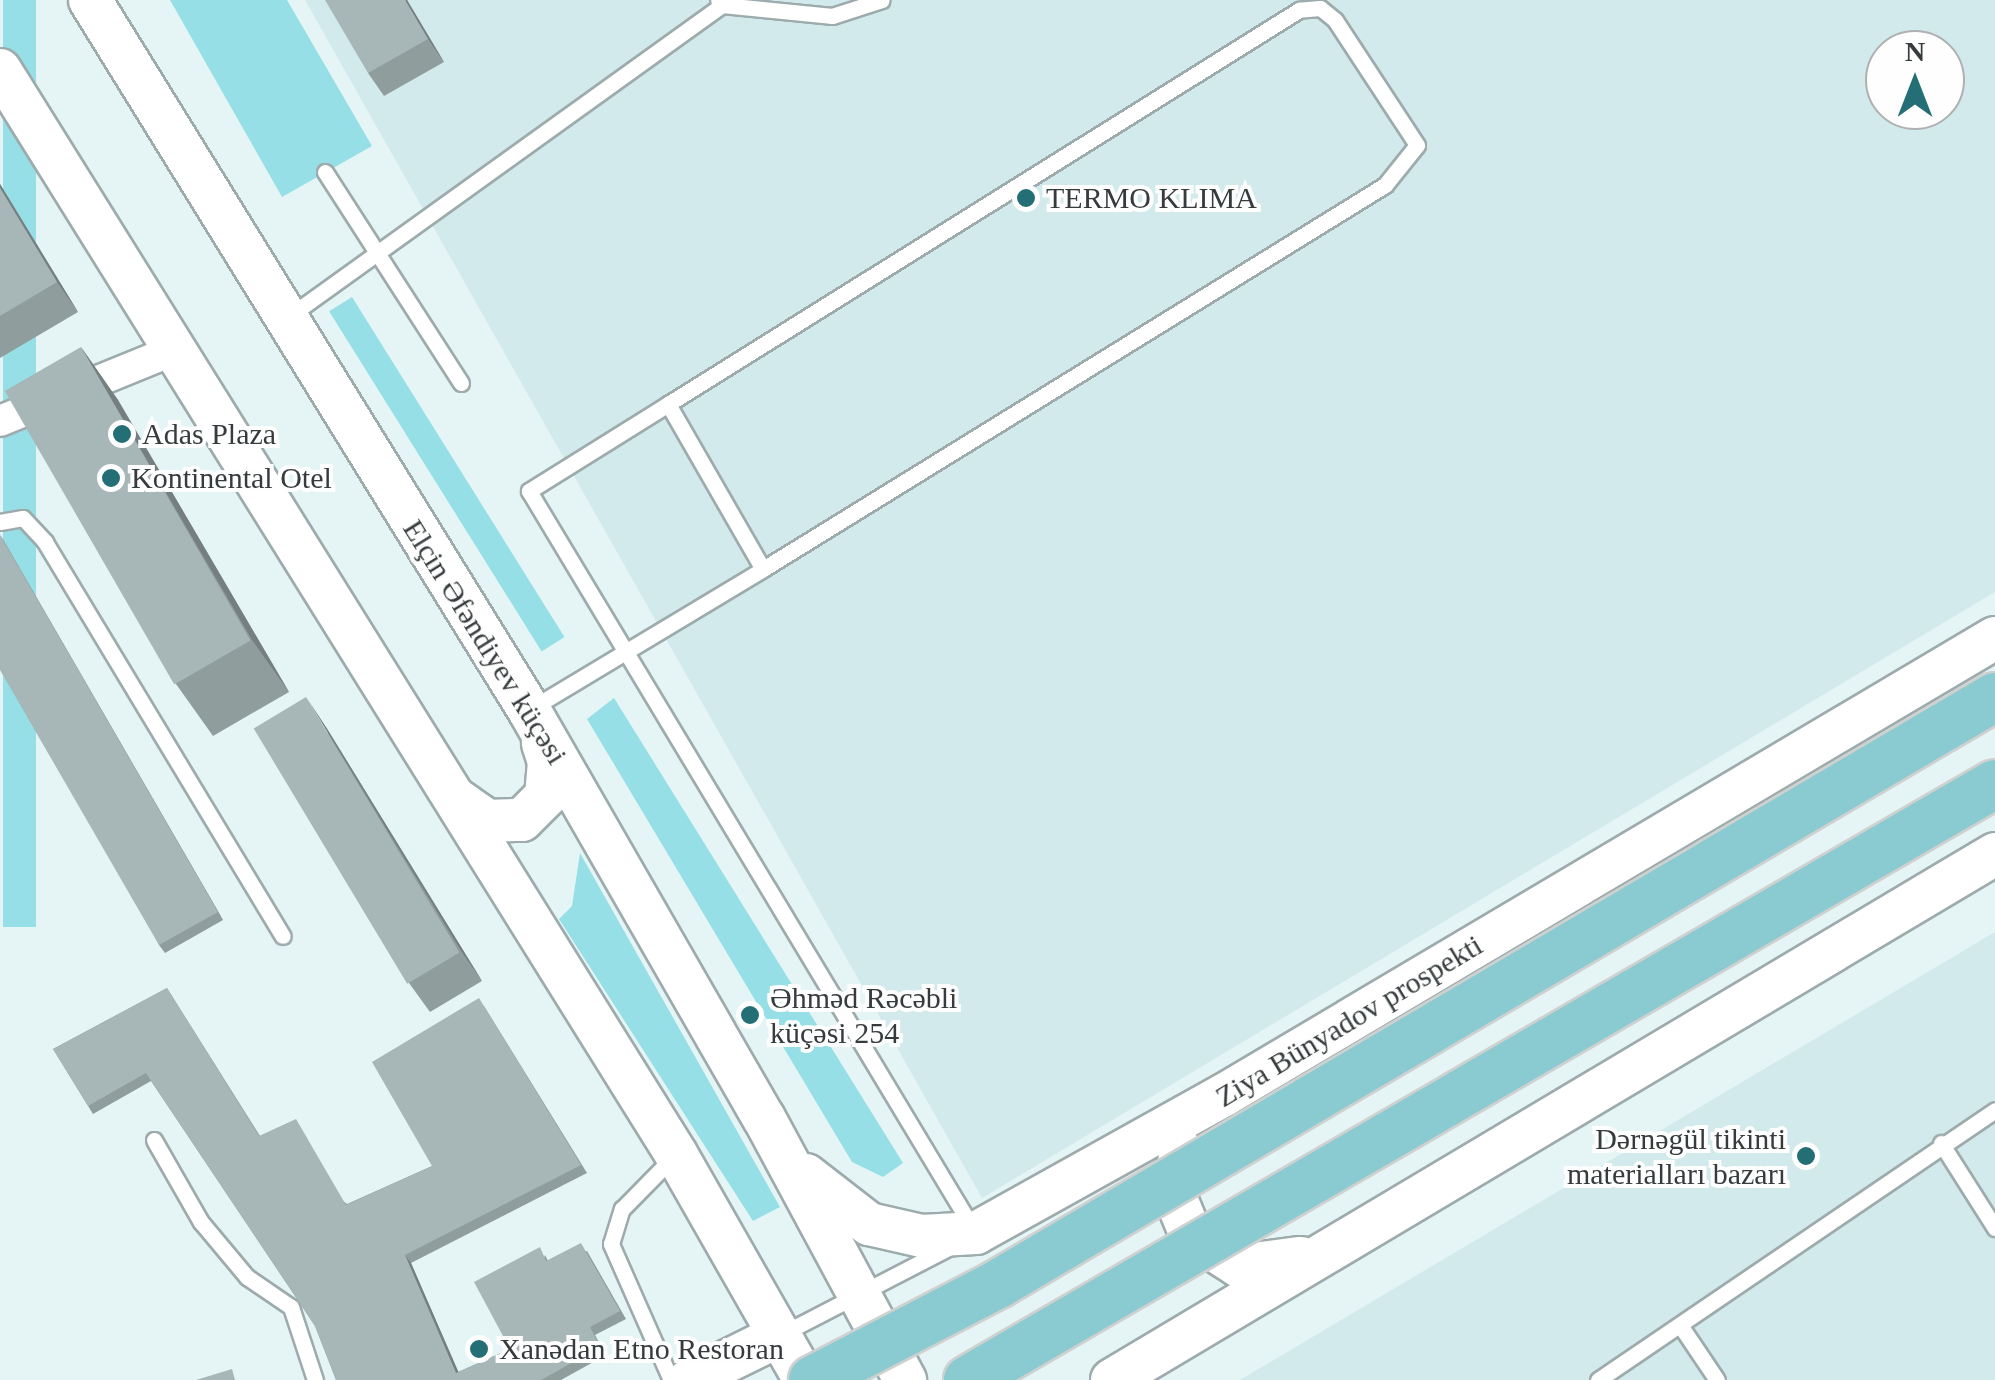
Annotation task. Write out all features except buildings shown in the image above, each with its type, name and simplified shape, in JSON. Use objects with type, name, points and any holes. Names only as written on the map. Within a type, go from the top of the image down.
[{"type":"main road","name":"Elçin Əfəndiyev küçəsi","points":[[90,0],[529,710],[764,1118],[905,1380]]},
{"type":"main road","points":[[0,71],[676,1154],[809,1380]]},
{"type":"main road","name":"Ziya Bünyadov prospekti","points":[[976,1234],[1224,1095],[1995,638]]},
{"type":"main road","name":"Ziya Bünyadov prospekti","points":[[809,1380],[998,1284],[1995,696]]},
{"type":"main road","points":[[455,798],[487,821],[506,825],[537,809],[546,796],[550,762],[529,710]]},
{"type":"main road","points":[[968,1380],[1995,784]]},
{"type":"main road","points":[[1112,1380],[1995,854]]},
{"type":"main road","points":[[1224,1095],[1190,1133],[1176,1164],[1172,1190],[1192,1235],[1239,1266],[1273,1265],[1334,1248]]},
{"type":"main road","points":[[764,1118],[806,1174],[858,1218],[922,1236],[976,1234]]},
{"type":"main road","name":"Ziya Bünyadov prospekti","points":[[689,1380],[780,1335]]},
{"type":"street","points":[[0,420],[174,350]]},
{"type":"lane","points":[[285,320],[722,2],[832,16],[882,0]]},
{"type":"lane","points":[[529,710],[627,652],[763,569],[1385,185],[1417,145],[1335,20],[1320,8],[1298,10],[529,491],[627,652],[976,1234]]},
{"type":"lane","points":[[325,172],[374,255],[461,384]]},
{"type":"lane","points":[[668,404],[763,569]]},
{"type":"lane","points":[[0,522],[23,518],[46,542],[284,936]]},
{"type":"lane","points":[[1598,1380],[1941,1143],[1995,1110]]},
{"type":"lane","points":[[154,1140],[211,1234],[247,1278],[292,1307],[315,1380]]},
{"type":"lane","points":[[1941,1143],[1995,1228]]},
{"type":"lane","points":[[671,1380],[611,1244],[622,1209],[676,1154]]},
{"type":"lane","name":"Ziya Bünyadov prospekti","points":[[780,1335],[976,1234]]},
{"type":"lane","points":[[1680,1325],[1716,1380]]},
{"type":"shaded area","points":[[3,0],[36,0],[36,927],[3,927]]},
{"type":"shaded area","points":[[170,0],[287,0],[372,146],[282,197]]},
{"type":"shaded area","points":[[305,0],[1995,0],[1995,592],[982,1198]]},
{"type":"shaded area","points":[[352,297],[564,637],[542,651],[329,311]]},
{"type":"shaded area","points":[[614,698],[903,1163],[883,1177],[852,1162],[587,719]]},
{"type":"shaded area","points":[[580,853],[780,1207],[753,1221],[559,919],[572,906]]},
{"type":"shaded area","name":"Dərnəgül tikinti materialları bazarı","points":[[1995,932],[1995,1380],[1240,1380]]},
{"type":"place","name":"TERMO KLIMA","points":[[1026,198]]},
{"type":"place","name":"Adas Plaza","points":[[122,434]]},
{"type":"place","name":"Kontinental Otel","points":[[111,478]]},
{"type":"place","name":"Əhməd Rəcəbli küçəsi 254","points":[[750,1015]]},
{"type":"place","name":"Dərnəgül tikinti materialları bazarı","points":[[1806,1156]]},
{"type":"place","name":"Xanədan Etno Restoran","points":[[479,1349]]}]
